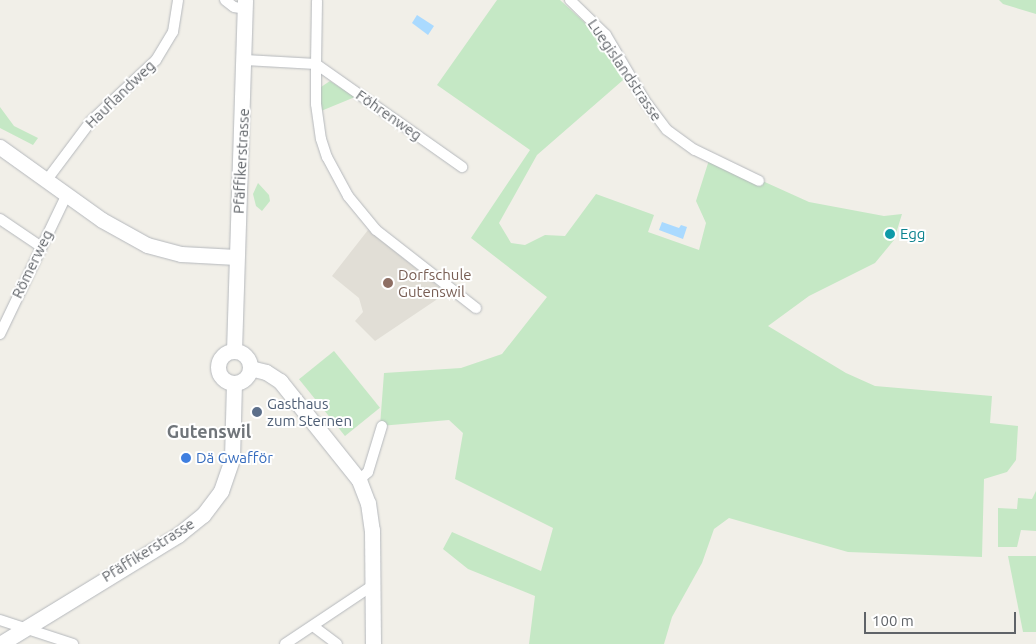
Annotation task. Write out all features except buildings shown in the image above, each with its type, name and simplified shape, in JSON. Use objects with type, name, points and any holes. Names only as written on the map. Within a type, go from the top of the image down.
[{"type":"main road","name":"Pfäffikerstrasse","points":[[234,351],[236,257],[245,60],[245,5]]},
{"type":"main road","points":[[0,147],[66,196],[109,224],[147,245],[181,254],[236,257]]},
{"type":"main road","points":[[234,351],[246,356],[250,368],[243,380],[234,383],[223,378],[219,367],[223,356],[234,351]]},
{"type":"main road","points":[[250,368],[266,372],[280,381],[359,480],[370,515],[373,644]]},
{"type":"main road","name":"Pfäffikerstrasse","points":[[0,644],[22,627],[178,534],[203,515],[221,491],[232,459],[234,383]]},
{"type":"street","name":"Hauflandweg","points":[[46,181],[91,121],[156,60],[173,32],[178,0]]},
{"type":"street","points":[[225,0],[234,7],[245,5]]},
{"type":"street","name":"Luegislandstrasse","points":[[570,0],[606,35],[644,101],[667,130],[694,150],[760,181]]},
{"type":"street","points":[[317,1],[316,104],[327,157],[348,196],[376,230],[476,308]]},
{"type":"street","points":[[245,60],[316,64]]},
{"type":"street","name":"Föhrenweg","points":[[316,64],[462,167]]},
{"type":"street","name":"Römerweg","points":[[0,334],[3,317],[66,196]]},
{"type":"street","points":[[0,219],[40,246]]},
{"type":"street","points":[[359,480],[368,472],[382,426]]},
{"type":"street","points":[[285,644],[313,626],[358,592],[373,585]]},
{"type":"street","points":[[0,620],[73,644]]},
{"type":"street","points":[[313,626],[337,644]]},
{"type":"shaded area","name":"Dorfschule Gutenswil","points":[[368,230],[443,290],[436,300],[375,341],[355,321],[363,312],[359,298],[332,276]]},
{"type":"green space","points":[[497,0],[560,0],[617,52],[630,74],[537,155],[499,223],[511,243],[525,245],[545,235],[565,236],[596,194],[654,215],[648,232],[699,250],[706,223],[696,201],[710,157],[809,202],[884,216],[902,214],[894,240],[875,263],[809,296],[768,326],[846,373],[875,386],[992,396],[990,423],[1018,426],[1016,460],[1007,472],[984,479],[982,557],[848,552],[729,518],[714,529],[702,563],[672,617],[664,644],[529,644],[535,596],[468,569],[443,549],[452,532],[541,571],[553,528],[455,479],[463,433],[449,420],[380,426],[384,373],[461,368],[502,354],[547,297],[471,238],[530,150],[437,85]]},
{"type":"green space","points":[[999,0],[1036,0],[1036,14],[1003,4]]},
{"type":"green space","points":[[330,81],[355,97],[321,111],[321,87]]},
{"type":"green space","points":[[0,107],[14,126],[38,138],[33,145],[0,128]]},
{"type":"green space","points":[[258,183],[269,195],[270,201],[262,211],[256,206],[253,194]]},
{"type":"green space","points":[[334,351],[380,408],[345,436],[299,379]]},
{"type":"green space","points":[[1036,491],[1036,531],[1021,530],[1017,547],[998,547],[998,508],[1017,509],[1018,498],[1032,499]]},
{"type":"green space","points":[[1008,556],[1036,556],[1036,632],[1023,632]]},
{"type":"water","points":[[417,15],[434,26],[428,35],[412,23]]},
{"type":"water","points":[[662,222],[679,228],[681,225],[687,227],[683,239],[659,230]]},
{"type":"place","name":"Egg","points":[[890,234]]},
{"type":"place","name":"Dorfschule Gutenswil","points":[[388,283]]},
{"type":"place","name":"Gasthaus zum Sternen","points":[[257,412]]},
{"type":"place","name":"Dä Gwafför","points":[[186,458]]},
{"type":"district","name":"Gutenswil","points":[[209,431]]}]
